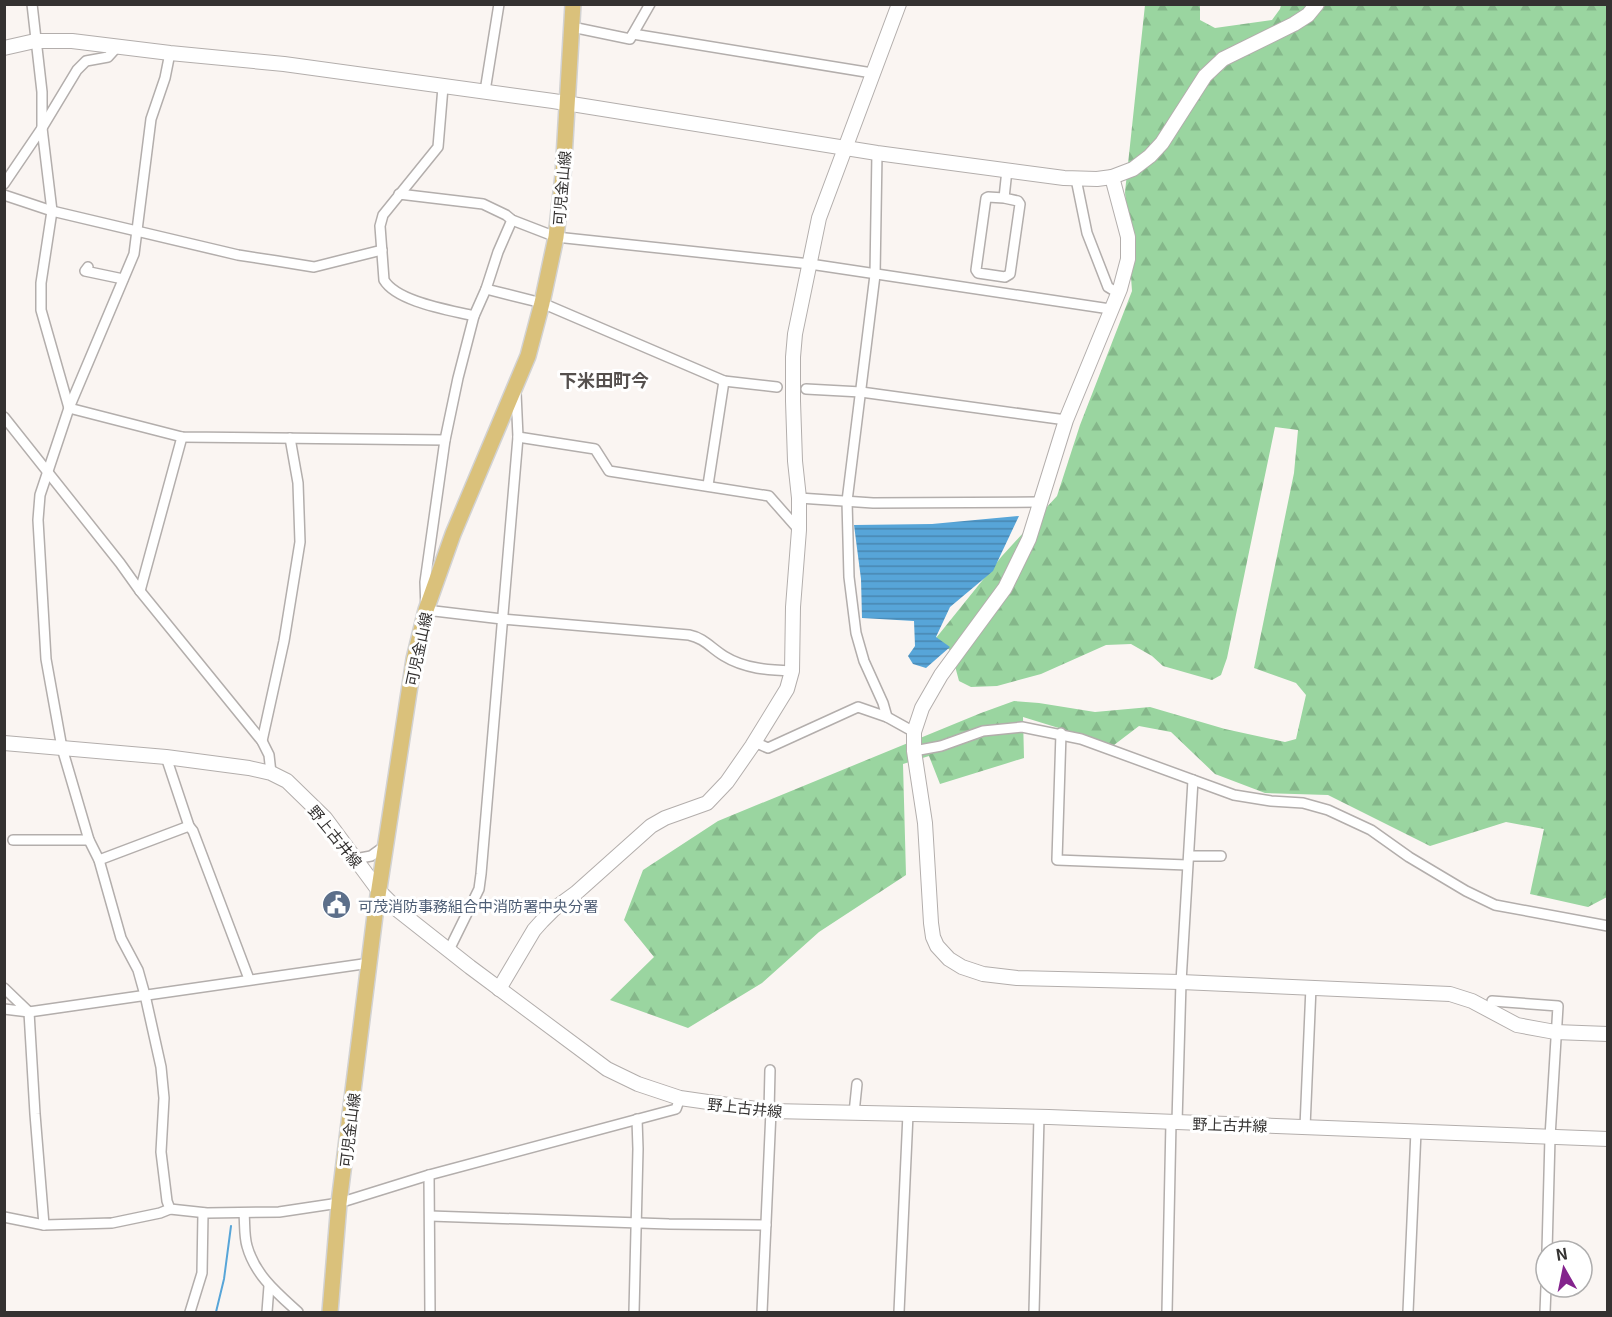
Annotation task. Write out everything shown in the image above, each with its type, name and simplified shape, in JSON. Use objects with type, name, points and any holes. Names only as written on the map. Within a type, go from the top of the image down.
[{"type":"main road","name":"可児金山線","points":[[330,1312],[339,1203],[379,891],[414,659],[426,610],[453,534],[528,356],[542,303],[556,237],[563,175],[573,4]]},
{"type":"street","points":[[32,4],[42,92],[42,128],[52,211],[41,283],[41,310],[69,408]]},
{"type":"street","points":[[485,91],[499,4]]},
{"type":"street","points":[[572,27],[630,39],[650,4]]},
{"type":"street","points":[[499,989],[534,930],[554,909],[576,893],[651,826],[707,803],[727,782],[787,689],[792,671],[793,607],[800,498],[795,462],[793,357],[795,334],[819,218],[899,4]]},
{"type":"street","points":[[4,48],[35,41],[72,41],[284,64],[568,103],[877,153],[1076,179],[1112,177],[1132,169],[1150,156],[1162,143],[1205,76],[1223,59],[1294,24],[1308,15],[1317,4]]},
{"type":"street","points":[[633,34],[872,73]]},
{"type":"street","points":[[4,184],[81,65],[86,61],[108,57],[118,46]]},
{"type":"street","points":[[170,53],[165,78],[150,119],[134,254],[69,408],[40,495],[38,520],[46,659],[62,748],[89,840],[99,860],[121,938],[138,970],[146,995],[161,1067],[164,1098],[160,1152],[167,1201],[171,1209]]},
{"type":"street","points":[[443,87],[438,147],[383,215],[380,226],[384,280],[388,287],[421,303],[474,316]]},
{"type":"street","points":[[877,153],[874,275],[847,501],[849,577],[856,633],[864,661],[887,717]]},
{"type":"street","points":[[1004,198],[1007,170]]},
{"type":"street","points":[[1112,177],[1128,237],[1128,259],[1118,293],[1066,420],[1029,539],[1005,588],[941,675],[921,708],[914,732],[914,752],[925,823],[933,937],[938,946],[949,959],[962,967],[983,974],[1017,978],[1181,982],[1450,994],[1472,1001],[1517,1025],[1555,1032],[1608,1034]]},
{"type":"street","points":[[1076,179],[1087,233],[1108,287],[1118,293]]},
{"type":"street","points":[[399,194],[483,204],[512,220],[556,237],[810,264],[1110,309]]},
{"type":"street","points":[[4,195],[52,211],[238,255],[314,267],[382,250]]},
{"type":"street","points":[[988,196],[1004,198],[1018,201],[1020,204],[1010,274],[1005,277],[978,273],[976,270],[986,198],[988,196]]},
{"type":"street","points":[[512,220],[474,316],[458,378],[446,440],[425,582],[426,610],[688,635],[699,637],[739,664],[762,669],[792,671]]},
{"type":"street","points":[[88,267],[85,271],[123,279]]},
{"type":"street","points":[[486,289],[542,303],[724,381],[777,387]]},
{"type":"street","points":[[708,485],[724,381]]},
{"type":"street","points":[[449,950],[479,889],[481,874],[518,437],[515,385]]},
{"type":"street","points":[[806,389],[861,392],[1066,420]]},
{"type":"street","points":[[69,408],[182,437],[446,440]]},
{"type":"street","points":[[4,417],[140,591],[262,741],[269,755],[271,773]]},
{"type":"street","points":[[140,591],[182,437]]},
{"type":"street","points":[[518,437],[595,449],[609,471],[769,496],[799,530]]},
{"type":"street","points":[[262,741],[284,641],[300,542],[298,483],[290,438]]},
{"type":"street","points":[[800,498],[873,503],[1040,502]]},
{"type":"street","points":[[752,746],[759,744],[768,748],[858,707],[887,717],[914,732]]},
{"type":"street","points":[[914,752],[941,746],[983,731],[1022,727],[1081,739],[1234,795],[1303,803],[1329,810],[1371,830],[1408,857],[1495,905],[1608,926]]},
{"type":"street","points":[[1061,734],[1057,860],[1188,860],[1221,856]]},
{"type":"street","name":"野上古井線","points":[[4,743],[166,757],[271,773],[291,784],[325,818],[379,891],[399,911],[607,1069],[638,1084],[680,1098],[770,1111],[1039,1117],[1608,1139]]},
{"type":"street","points":[[166,757],[189,826],[193,831],[249,979]]},
{"type":"street","points":[[1167,1312],[1174,1122],[1193,780]]},
{"type":"street","points":[[99,860],[189,826]]},
{"type":"street","points":[[13,840],[89,840]]},
{"type":"street","points":[[355,859],[371,856],[386,844]]},
{"type":"street","points":[[4,1009],[29,1012],[370,963]]},
{"type":"street","points":[[1305,1127],[1311,987]]},
{"type":"street","points":[[4,988],[29,1012],[44,1225]]},
{"type":"street","points":[[1492,1001],[1557,1006],[1547,1239]]},
{"type":"street","points":[[762,1312],[770,1070]]},
{"type":"street","points":[[854,1113],[857,1084]]},
{"type":"street","points":[[4,1217],[44,1225],[112,1223],[160,1214],[171,1209],[203,1213],[244,1214],[279,1212],[339,1203],[429,1175],[676,1109],[680,1098]]},
{"type":"street","points":[[899,1312],[908,1114]]},
{"type":"street","points":[[1034,1312],[1039,1117]]},
{"type":"street","points":[[634,1312],[637,1119]]},
{"type":"street","points":[[1408,1312],[1416,1131]]},
{"type":"street","points":[[429,1175],[430,1312]]},
{"type":"street","points":[[190,1312],[202,1273],[203,1213]]},
{"type":"street","points":[[244,1214],[246,1245],[255,1266],[269,1286],[298,1312]]},
{"type":"street","points":[[430,1216],[766,1225]]},
{"type":"street","points":[[267,1312],[269,1286]]},
{"type":"green space","points":[[1145,5],[1200,5],[1200,20],[1215,28],[1272,20],[1281,5],[1607,5],[1607,897],[1588,907],[1530,894],[1544,829],[1506,822],[1430,846],[1328,795],[1265,793],[1215,774],[1171,732],[1139,726],[1114,745],[1023,717],[1024,758],[940,784],[929,756],[903,764],[906,875],[819,932],[762,983],[688,1028],[610,1000],[654,957],[624,920],[643,870],[718,821],[981,713],[1014,701],[1095,712],[1150,707],[1225,729],[1285,742],[1296,739],[1306,695],[1296,683],[1254,668],[1294,473],[1298,430],[1275,427],[1227,658],[1221,675],[1212,680],[1163,666],[1152,656],[1131,644],[1106,645],[1041,674],[997,686],[971,687],[959,681],[951,651],[936,638],[1002,556],[1057,496],[1080,425],[1132,291],[1125,192]]},
{"type":"water","points":[[1019,516],[993,571],[950,607],[936,637],[950,647],[926,668],[913,664],[908,656],[915,646],[914,621],[862,618],[861,579],[854,525],[932,524]]},
{"type":"waterway","points":[[216,1312],[224,1279],[231,1226]]},
{"type":"place","name":"可茂消防事務組合中消防署中央分署","points":[[337,905]]},
{"type":"district","name":"下米田町今","points":[[604,379]]}]
